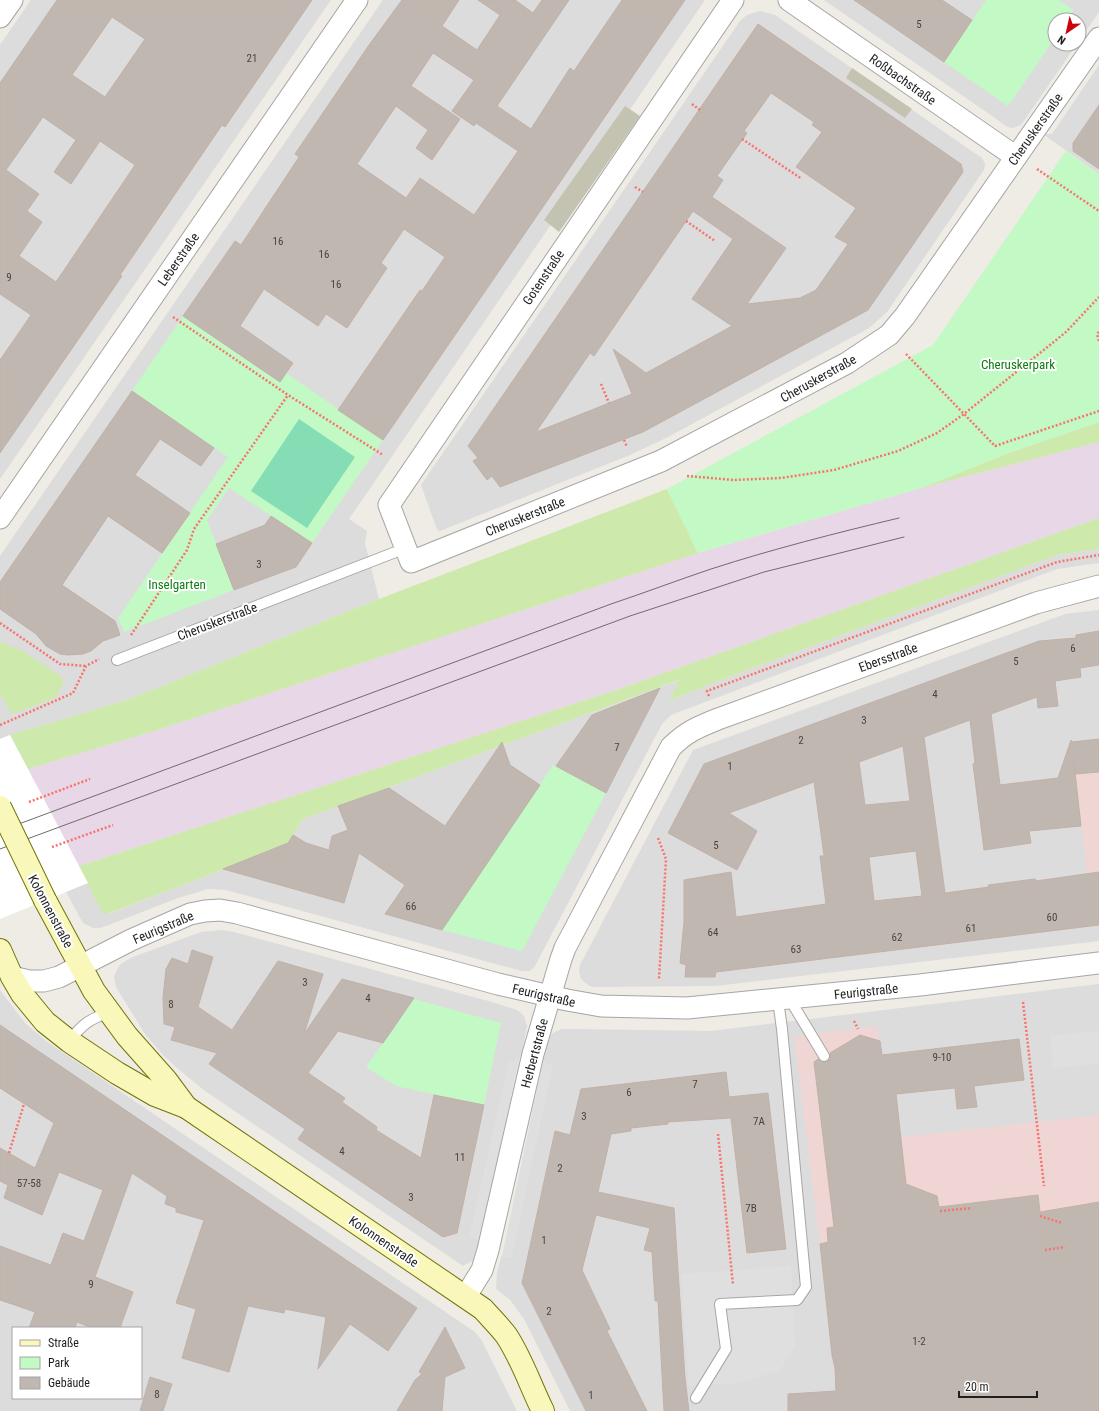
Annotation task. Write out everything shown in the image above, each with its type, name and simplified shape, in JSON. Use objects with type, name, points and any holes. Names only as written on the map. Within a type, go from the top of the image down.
[{"type":"main road","name":"Kolonnenstraße","points":[[0,807],[45,900],[94,991],[127,1036],[166,1080],[186,1107]]},
{"type":"main road","name":"Kolonnenstraße","points":[[0,950],[12,977],[22,994],[45,1022],[69,1041],[117,1073],[155,1095],[186,1107],[483,1309],[496,1322],[515,1351],[542,1411]]},
{"type":"street","points":[[0,17],[12,0]]},
{"type":"street","name":"Leberstraße","points":[[0,518],[357,0]]},
{"type":"street","name":"Gotenstraße","points":[[408,555],[389,505],[733,0]]},
{"type":"street","name":"Roßbachstraße","points":[[789,0],[1016,157]]},
{"type":"street","name":"Cheruskerstraße","points":[[408,555],[661,461],[847,363],[890,336],[1099,38]]},
{"type":"street","name":"Ebersstraße","points":[[680,737],[718,719],[1036,603],[1099,586]]},
{"type":"street","name":"Herbertstraße","points":[[466,1296],[482,1270],[488,1250],[533,1054],[565,948],[671,747],[680,737]]},
{"type":"street","name":"Feurigstraße","points":[[12,977],[29,981],[59,977],[131,940],[190,914],[220,910],[550,996],[601,1006],[687,1008],[920,985],[1099,962]]},
{"type":"lane","name":"Cheruskerstraße","points":[[117,660],[408,555]]},
{"type":"lane","points":[[784,999],[824,1056]]},
{"type":"lane","points":[[696,1398],[726,1349],[720,1304],[797,1300],[806,1287],[783,1037],[784,999]]},
{"type":"lane","points":[[69,1041],[81,1026],[92,1018],[109,1012]]},
{"type":"path","points":[[691,104],[700,110]]},
{"type":"path","points":[[742,139],[802,179]]},
{"type":"path","points":[[1016,157],[1099,211]]},
{"type":"path","points":[[635,186],[643,192]]},
{"type":"path","points":[[686,221],[715,241]]},
{"type":"path","points":[[684,476],[734,480],[781,478],[834,470],[898,451],[937,434],[964,414],[1066,332],[1099,297]]},
{"type":"path","points":[[173,317],[288,395],[383,455]]},
{"type":"path","points":[[1099,332],[1097,334],[1099,341]]},
{"type":"path","points":[[906,354],[995,446],[1099,411]]},
{"type":"path","points":[[601,384],[609,403]]},
{"type":"path","points":[[129,637],[187,550],[194,529],[288,395]]},
{"type":"path","points":[[624,440],[626,447]]},
{"type":"path","points":[[718,719],[708,691],[1057,562],[1099,555]]},
{"type":"path","points":[[0,623],[60,664],[86,666],[73,693],[0,726]]},
{"type":"path","points":[[29,802],[90,779]]},
{"type":"path","points":[[52,847],[113,825]]},
{"type":"path","points":[[658,838],[666,859],[658,979]]},
{"type":"path","points":[[1023,1002],[1044,1186]]},
{"type":"path","points":[[854,1021],[858,1029]]},
{"type":"path","points":[[9,1153],[24,1104]]},
{"type":"path","points":[[718,1134],[735,1303]]},
{"type":"path","points":[[940,1211],[972,1208]]},
{"type":"path","points":[[1040,1216],[1062,1223]]},
{"type":"path","points":[[1044,1250],[1065,1247]]},
{"type":"shaded area","points":[[31,0],[331,0],[0,479],[0,45]]},
{"type":"shaded area","points":[[383,0],[705,0],[349,519],[367,531],[365,543],[379,599],[127,700],[0,739],[0,556]]},
{"type":"shaded area","points":[[824,0],[1099,0],[1099,12],[1087,29],[1087,12],[1047,12],[1047,52],[1071,52],[1021,125],[1013,128],[1007,127]]},
{"type":"shaded area","points":[[760,11],[775,15],[982,158],[985,164],[984,170],[887,312],[869,328],[668,437],[630,455],[438,531],[421,485],[740,21],[747,15]]},
{"type":"shaded area","points":[[1099,65],[1099,174],[1043,134],[1052,134]]},
{"type":"shaded area","points":[[852,68],[912,109],[905,118],[846,78]]},
{"type":"shaded area","points":[[625,106],[640,116],[559,232],[544,220]]},
{"type":"shaded area","points":[[1099,442],[1099,518],[622,688],[79,866],[28,769],[151,732],[698,553],[921,488]]},
{"type":"shaded area","points":[[1099,549],[1099,563],[1057,569],[671,715],[662,724],[535,966],[530,971],[522,971],[503,966],[226,890],[208,889],[178,898],[106,926],[93,928],[83,923],[66,892],[67,843],[101,910],[108,914],[286,843],[303,819],[680,680],[670,700],[1057,555]]},
{"type":"shaded area","points":[[1099,610],[1099,941],[715,986],[593,987],[581,979],[579,971],[580,965],[693,750],[1065,614]]},
{"type":"shaded area","points":[[1099,739],[1099,925],[1093,926],[1075,769]]},
{"type":"shaded area","points":[[221,930],[234,932],[492,1002],[517,1010],[524,1016],[527,1026],[522,1052],[519,1060],[510,1061],[470,1236],[480,1241],[474,1260],[463,1266],[205,1091],[163,1055],[145,1034],[116,987],[114,976],[119,966],[133,957],[201,932]]},
{"type":"shaded area","points":[[1099,984],[1099,1411],[570,1411],[524,1319],[510,1300],[496,1289],[497,1273],[501,1257],[511,1257],[552,1066],[547,1065],[543,1061],[547,1042],[551,1035],[562,1029],[711,1031]]},
{"type":"shaded area","points":[[0,990],[25,1023],[46,1041],[475,1332],[482,1341],[517,1411],[0,1411]]},
{"type":"shaded area","points":[[877,1026],[887,1097],[900,1137],[1099,1115],[1099,1411],[839,1384],[832,1355],[820,1244],[794,1036]]},
{"type":"shaded area","points":[[1099,1031],[1099,1064],[1053,1068],[1050,1036]]},
{"type":"shaded area","points":[[519,1060],[480,1241],[470,1236],[510,1061]]},
{"type":"shaded area","points":[[543,1061],[547,1065],[552,1066],[511,1257],[502,1256]]},
{"type":"shaded area","points":[[791,1266],[795,1346],[780,1370],[739,1383],[689,1386],[681,1274]]},
{"type":"green space","points":[[986,0],[1058,0],[1074,10],[1073,12],[1047,12],[1047,50],[1008,106],[944,62]]},
{"type":"green space","name":"Cheruskerpark","points":[[1066,151],[1099,174],[1099,422],[1009,453],[921,488],[698,553],[667,489],[933,345]]},
{"type":"green space","name":"Inselgarten","points":[[183,316],[279,382],[286,373],[383,440],[312,543],[229,488],[207,520],[234,590],[124,632],[118,618],[228,457],[132,391]]},
{"type":"green space","points":[[299,419],[355,457],[307,528],[251,491]]},
{"type":"green space","points":[[1099,422],[1099,442],[921,488],[1009,453]]},
{"type":"green space","points":[[667,489],[698,553],[151,732],[28,769],[10,735],[127,700],[379,599]]},
{"type":"green space","points":[[1099,518],[1099,549],[1057,555],[670,700],[679,680],[303,819],[287,843],[107,914],[101,911],[79,866],[622,688]]},
{"type":"green space","points":[[0,642],[23,651],[62,677],[63,684],[55,698],[12,714],[0,694]]},
{"type":"green space","points":[[553,765],[606,793],[522,951],[442,930]]},
{"type":"green space","points":[[414,999],[501,1023],[484,1105],[396,1086],[366,1067]]},
{"type":"pier","points":[[10,735],[88,883],[0,919],[0,739]]},
{"type":"building","points":[[57,0],[312,0],[225,127],[222,125],[120,275],[122,276],[0,453],[0,360],[31,315],[0,294],[0,83]],"holes":[[[112,17],[145,39],[105,97],[72,75]],[[43,117],[76,140],[54,172],[71,184],[100,141],[135,165],[56,282],[19,256],[42,222],[27,211],[39,194],[6,170]]]},
{"type":"building","points":[[402,0],[459,0],[442,26],[477,50],[500,15],[478,0],[515,0],[533,13],[542,0],[569,0],[497,106],[531,129],[570,68],[574,71],[622,0],[685,0],[383,440],[338,410],[420,290],[422,291],[445,257],[404,229],[381,263],[387,268],[347,328],[326,314],[318,326],[264,289],[240,326],[293,363],[280,382],[183,316],[235,241],[241,245],[299,157],[295,154],[369,45]],"holes":[[[433,53],[474,80],[452,111],[474,126],[476,123],[518,151],[474,215],[420,178],[406,198],[357,164],[396,106],[428,130],[416,148],[432,160],[460,119],[411,86]]]},
{"type":"building","points":[[854,0],[942,0],[972,20],[944,62]]},
{"type":"building","points":[[758,24],[961,164],[963,172],[868,310],[643,432],[500,487],[492,476],[487,480],[473,461],[478,458],[468,446]],"holes":[[[771,93],[814,122],[812,125],[822,132],[796,167],[856,208],[835,237],[848,244],[816,290],[800,298],[747,304],[786,248],[712,197],[723,180],[717,176],[747,133],[744,131]],[[693,211],[733,239],[692,299],[732,326],[646,373],[613,349],[632,394],[536,432],[590,353],[594,356]]]},
{"type":"building","points":[[1099,105],[1099,169],[1073,151],[1073,143]]},
{"type":"building","points":[[132,391],[214,448],[201,466],[160,439],[135,475],[190,513],[162,553],[108,516],[62,585],[115,621],[120,635],[103,641],[91,651],[83,654],[60,654],[46,646],[36,634],[0,609],[0,582]]},
{"type":"building","points":[[271,516],[312,543],[296,567],[234,590],[216,544],[265,525]]},
{"type":"building","points":[[1099,631],[1099,665],[1080,668],[1081,677],[1055,681],[1058,706],[1038,708],[1037,697],[991,714],[1000,785],[1058,778],[1071,740],[1072,742],[1099,739],[1099,772],[1075,774],[1081,826],[1029,831],[1031,843],[984,850],[973,764],[975,763],[970,720],[924,737],[945,893],[989,887],[988,885],[1035,879],[1036,881],[1099,872],[1099,925],[716,972],[715,977],[685,977],[686,965],[680,963],[684,922],[684,880],[731,872],[736,917],[826,904],[820,856],[824,856],[814,782],[729,813],[757,831],[737,870],[668,833],[704,764],[1039,641],[1076,638],[1076,635]],"holes":[[[903,746],[910,801],[865,805],[859,762]],[[916,851],[922,896],[874,901],[869,857]]]},
{"type":"building","points":[[660,688],[606,793],[556,766],[592,715]]},
{"type":"building","points":[[502,742],[510,765],[540,785],[442,930],[385,914],[405,885],[359,853],[344,903],[223,869],[288,843],[293,835],[306,843],[329,850],[332,836],[348,830],[338,806],[389,788],[445,826]]},
{"type":"building","points":[[192,950],[213,957],[198,1007],[232,1030],[278,961],[323,974],[304,1034],[342,979],[414,998],[383,1043],[338,1031],[308,1073],[345,1098],[342,1102],[377,1127],[376,1130],[421,1158],[434,1095],[484,1105],[457,1233],[443,1237],[298,1139],[305,1129],[209,1064],[217,1053],[171,1040],[175,1027],[164,1024],[163,998],[166,969],[172,958],[188,964]]},
{"type":"building","points":[[0,1025],[417,1308],[388,1351],[350,1324],[318,1369],[326,1317],[285,1309],[284,1313],[248,1306],[229,1372],[182,1358],[196,1309],[176,1303],[204,1220],[176,1212],[176,1208],[165,1204],[167,1196],[132,1173],[95,1277],[133,1292],[120,1327],[90,1327],[77,1322],[75,1327],[29,1327],[35,1312],[0,1300],[0,1246],[51,1265],[63,1233],[84,1241],[103,1190],[59,1172],[42,1215],[4,1198],[8,1185],[0,1181],[0,1148],[35,1168],[54,1123],[0,1088]]},
{"type":"building","points":[[860,1035],[880,1041],[882,1055],[1019,1039],[1024,1080],[974,1086],[977,1107],[957,1109],[955,1088],[896,1094],[906,1184],[937,1196],[939,1207],[1038,1195],[1040,1212],[1099,1202],[1099,1411],[788,1411],[788,1394],[836,1391],[835,1368],[832,1355],[820,1244],[828,1242],[827,1228],[834,1227],[814,1062],[818,1059],[821,1062],[827,1062],[830,1059],[830,1053]]},
{"type":"building","points":[[726,1072],[729,1097],[768,1093],[786,1249],[747,1253],[731,1118],[668,1122],[668,1124],[631,1128],[631,1131],[611,1134],[598,1192],[674,1208],[685,1378],[689,1411],[664,1411],[658,1301],[655,1301],[652,1252],[644,1250],[650,1228],[596,1215],[582,1270],[610,1329],[607,1331],[647,1411],[586,1411],[522,1283],[555,1131],[570,1135],[581,1089]]},
{"type":"building","points":[[445,1327],[465,1368],[445,1377],[442,1411],[397,1411],[415,1380],[422,1374],[419,1372]]},
{"type":"building","points":[[150,1377],[172,1384],[163,1411],[140,1411]]},
{"type":"tram line","points":[[0,831],[611,604],[699,573],[828,535],[899,518]]},
{"type":"tram line","points":[[0,849],[630,616],[764,572],[904,537]]}]
